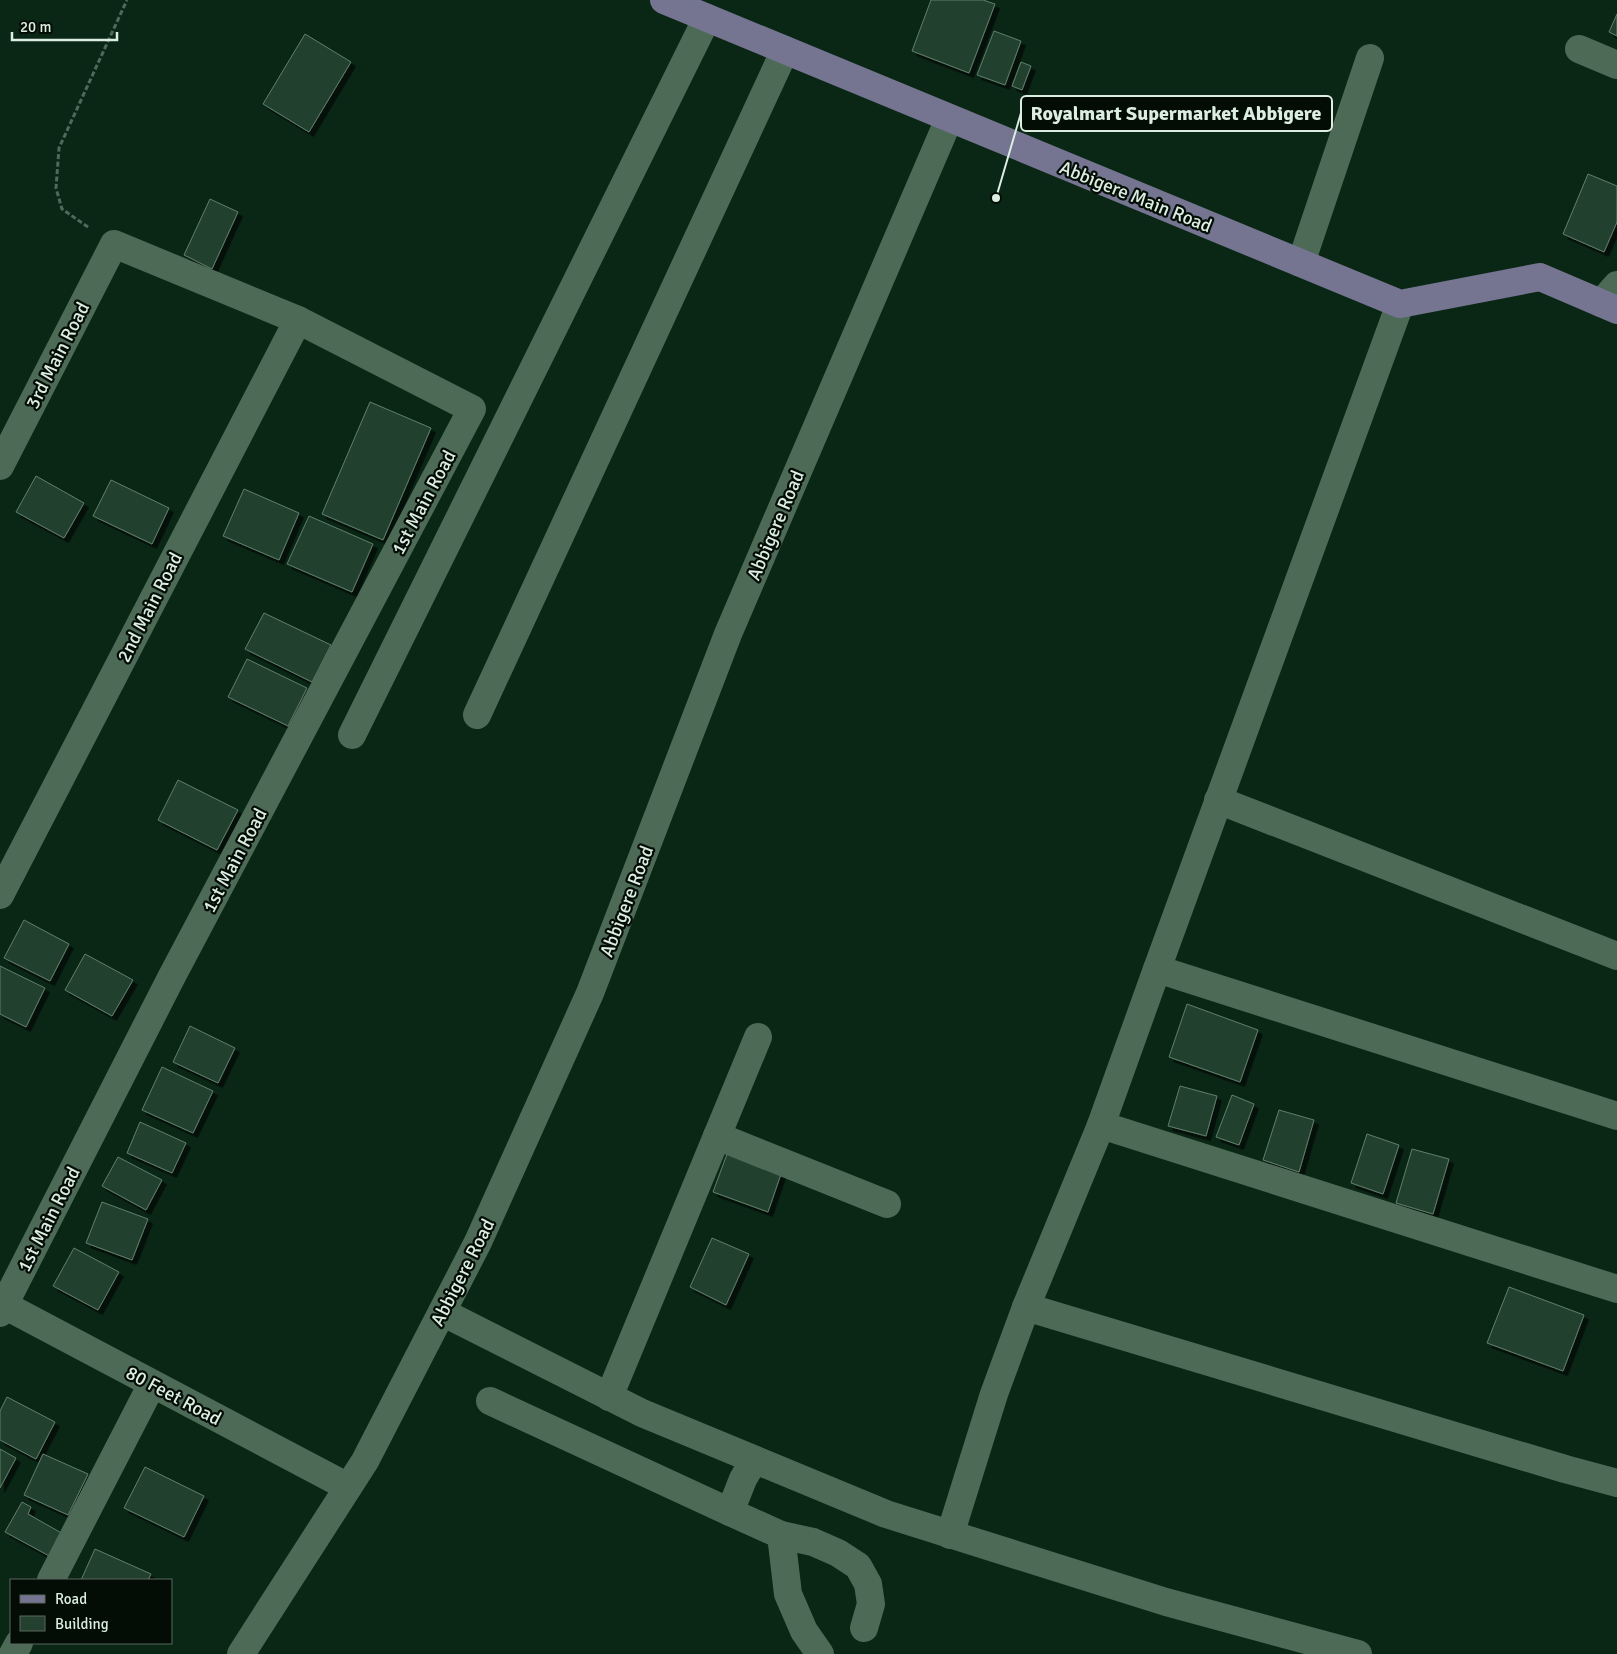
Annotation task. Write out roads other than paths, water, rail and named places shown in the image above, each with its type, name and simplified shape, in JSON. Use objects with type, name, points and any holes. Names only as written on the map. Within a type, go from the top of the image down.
[{"type":"main road","name":"Abbigere Main Road","points":[[664,0],[1400,304]]},
{"type":"main road","points":[[1400,304],[1540,277],[1612,299]]},
{"type":"street","points":[[352,735],[707,18]]},
{"type":"street","points":[[1579,49],[1617,65]]},
{"type":"street","points":[[477,715],[785,50]]},
{"type":"street","points":[[1302,264],[1370,58]]},
{"type":"street","name":"Abbigere Road","points":[[241,1654],[365,1461],[478,1242],[590,993],[728,634],[949,119]]},
{"type":"street","name":"3rd Main Road","points":[[0,466],[114,244],[298,320]]},
{"type":"street","points":[[950,1535],[994,1394],[1026,1307],[1100,1125],[1400,304]]},
{"type":"street","name":"1st Main Road","points":[[1,1307],[171,978],[472,409],[298,320]]},
{"type":"street","name":"2nd Main Road","points":[[0,895],[298,320]]},
{"type":"street","points":[[1218,800],[1617,956]]},
{"type":"street","points":[[1157,969],[1617,1116]]},
{"type":"street","points":[[610,1397],[758,1037]]},
{"type":"street","points":[[1100,1125],[1617,1289]]},
{"type":"street","points":[[717,1136],[887,1204]]},
{"type":"street","name":"80 Feet Road","points":[[1,1307],[348,1487]]},
{"type":"street","points":[[1026,1307],[1617,1483]]},
{"type":"street","points":[[442,1312],[642,1413],[886,1514],[1166,1602],[1358,1654]]},
{"type":"street","points":[[52,1579],[152,1384]]},
{"type":"street","points":[[490,1402],[781,1535],[814,1542],[838,1553],[858,1566],[868,1584],[871,1604],[864,1628]]},
{"type":"street","points":[[730,1512],[743,1479],[754,1460]]},
{"type":"street","points":[[781,1535],[788,1594],[804,1631],[820,1654]]},
{"type":"place","name":"Royalmart Supermarket Abbigere","points":[[996,198]]}]
